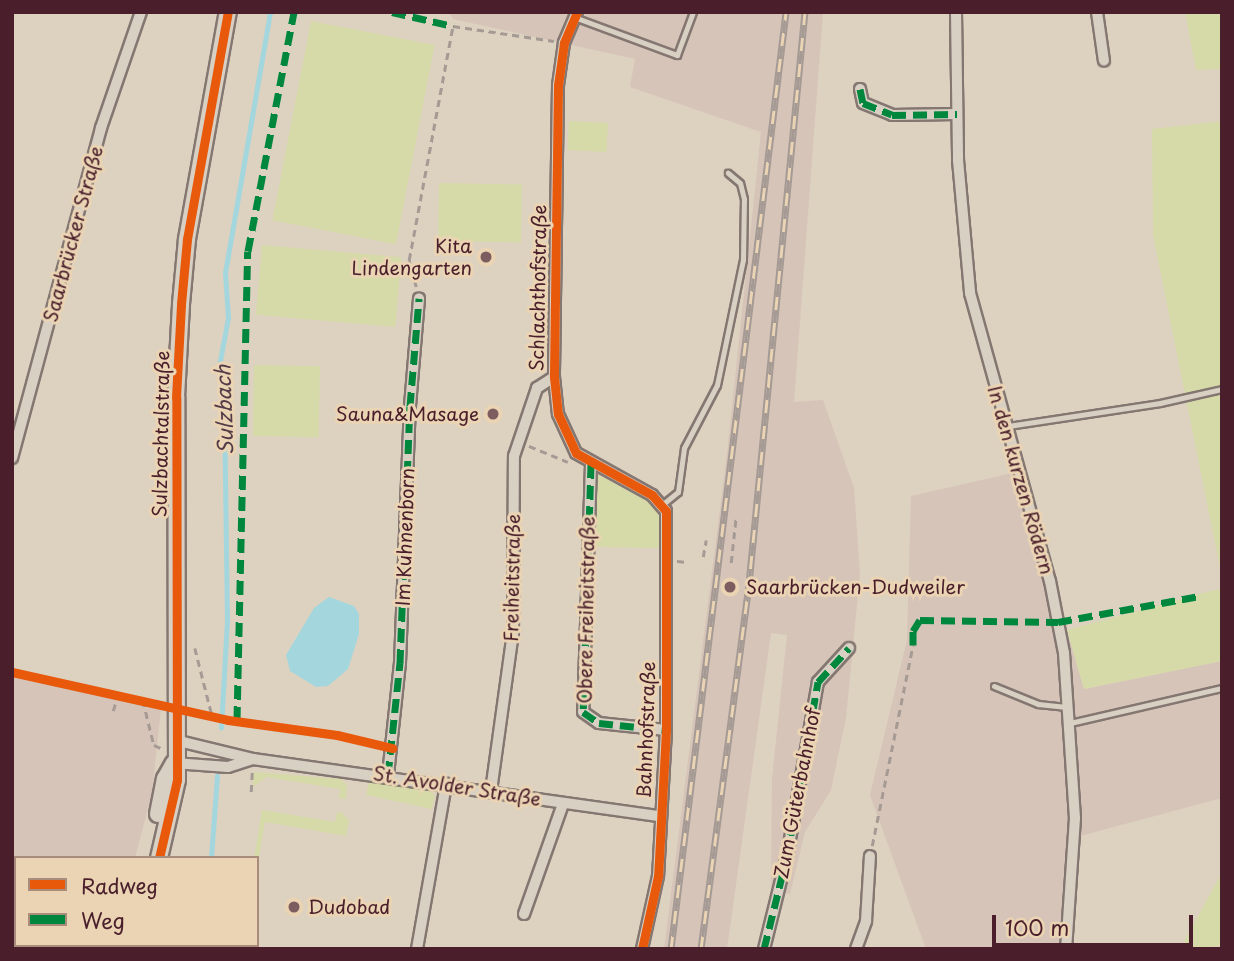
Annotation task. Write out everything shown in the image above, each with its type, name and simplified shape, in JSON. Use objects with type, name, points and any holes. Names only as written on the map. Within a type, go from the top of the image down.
[{"type":"main road","name":"Sulzbachtalstraße","points":[[148,856],[172,751],[179,639],[176,397],[181,303],[189,227],[228,12]]},
{"type":"main road","name":"Sulzbachtalstraße","points":[[159,856],[177,780],[172,751]]},
{"type":"street","name":"Saarbrücker Straße","points":[[12,458],[98,140],[141,12]]},
{"type":"street","name":"In den kurzen Rödern","points":[[956,12],[957,114],[965,266],[977,330],[1055,603],[1069,707],[1075,863],[1066,949]]},
{"type":"street","points":[[1097,12],[1104,61]]},
{"type":"street","name":"Schlachthofstraße","points":[[575,15],[564,43],[557,98],[554,377],[565,435],[591,464],[665,508]]},
{"type":"street","points":[[860,89],[863,103],[892,115],[957,114]]},
{"type":"street","name":"Im Kuhnenborn","points":[[388,775],[400,663],[419,298]]},
{"type":"street","name":"Freiheitstraße","points":[[491,791],[513,633],[521,442],[537,388],[554,377]]},
{"type":"street","name":"Obere Freiheitstraße","points":[[591,464],[583,712],[599,723],[666,730]]},
{"type":"street","name":"Bahnhofstraße","points":[[642,949],[656,889],[666,730],[665,508]]},
{"type":"street","name":"Zum Güterbahnhof","points":[[764,949],[788,856],[818,682],[849,648]]},
{"type":"street","name":"St. Avolder Straße","points":[[172,751],[228,767],[253,759]]},
{"type":"street","name":"St. Avolder Straße","points":[[172,751],[388,775],[563,804],[660,816]]},
{"type":"street","points":[[417,949],[446,784]]},
{"type":"street","points":[[524,914],[563,804]]},
{"type":"street","points":[[856,949],[866,921],[870,856]]},
{"type":"lane","points":[[575,15],[677,55],[693,12]]},
{"type":"lane","points":[[665,508],[678,492],[684,449],[717,385],[743,260],[744,199],[740,183],[728,173]]},
{"type":"lane","points":[[1005,426],[1160,403],[1222,389]]},
{"type":"lane","points":[[994,686],[1038,704],[1069,707]]},
{"type":"lane","points":[[1070,723],[1222,688]]},
{"type":"path","points":[[419,298],[409,260],[453,26],[564,43]]},
{"type":"path","points":[[521,442],[570,463]]},
{"type":"path","points":[[731,563],[736,516]]},
{"type":"path","points":[[703,557],[706,540]]},
{"type":"path","points":[[870,856],[913,645]]},
{"type":"path","points":[[195,648],[212,715]]},
{"type":"path","points":[[113,711],[118,695]]},
{"type":"path","points":[[143,701],[154,745],[172,751]]},
{"type":"path","points":[[251,772],[251,792]]},
{"type":"shaded area","points":[[449,12],[823,12],[794,402],[823,400],[854,488],[860,574],[846,718],[831,790],[805,832],[790,894],[771,889],[772,779],[787,635],[771,633],[727,949],[664,949],[727,454],[761,132],[630,87],[635,59],[453,19]]},
{"type":"shaded area","points":[[1021,471],[1084,689],[1222,661],[1222,798],[1080,836],[1059,949],[926,949],[870,795],[907,640],[911,496]]},
{"type":"shaded area","points":[[12,675],[161,708],[152,793],[136,856],[14,856],[14,947],[84,947],[12,949]]},
{"type":"green space","points":[[1185,12],[1222,12],[1222,69],[1196,70]]},
{"type":"green space","points":[[311,21],[435,45],[396,244],[272,220]]},
{"type":"green space","points":[[569,121],[608,123],[606,152],[567,150]]},
{"type":"green space","points":[[1222,121],[1222,578],[1153,235],[1152,129]]},
{"type":"green space","points":[[439,183],[522,184],[521,242],[438,241]]},
{"type":"green space","points":[[262,245],[401,257],[395,327],[256,315]]},
{"type":"green space","points":[[254,365],[320,366],[319,437],[253,436]]},
{"type":"green space","points":[[595,473],[655,505],[660,517],[659,548],[593,547]]},
{"type":"green space","points":[[1222,588],[1222,661],[1084,689],[1067,630]]},
{"type":"green space","points":[[254,772],[341,779],[347,785],[346,799],[339,798],[340,789],[267,777],[252,787]]},
{"type":"green space","points":[[369,782],[430,791],[435,796],[432,809],[366,795]]},
{"type":"green space","points":[[262,810],[335,822],[337,812],[343,813],[349,821],[346,836],[265,822],[259,856],[254,856]]},
{"type":"green space","points":[[1222,872],[1222,946],[1180,949]]},
{"type":"water","points":[[329,597],[354,606],[359,614],[359,634],[348,669],[328,686],[316,687],[290,671],[286,655],[314,608]]},
{"type":"waterway","name":"Sulzbach","points":[[221,728],[227,622],[224,406],[219,366],[228,318],[225,273],[270,12]]},
{"type":"waterway","name":"Sulzbach","points":[[211,856],[217,776]]},
{"type":"railway","points":[[671,949],[786,12]]},
{"type":"railway","points":[[701,949],[748,594],[805,12]]},
{"type":"marked path","points":[[237,720],[248,251],[294,12]]},
{"type":"marked path","points":[[392,12],[453,26]]},
{"type":"marked path","points":[[860,89],[863,103],[892,115],[957,114]]},
{"type":"marked path","points":[[388,775],[400,663],[410,406],[419,298]]},
{"type":"marked path","points":[[591,464],[583,712],[599,723],[666,730]]},
{"type":"marked path","points":[[913,645],[913,631],[920,620],[1058,622],[1200,596]]},
{"type":"marked path","points":[[764,949],[787,856],[818,682],[849,648]]},
{"type":"cycle path","points":[[159,856],[177,780],[176,397],[181,304],[187,239],[228,12]]},
{"type":"cycle path","points":[[577,12],[564,43],[558,85],[554,377],[558,414],[576,453],[652,495],[666,511],[666,730],[658,876],[642,949]]},
{"type":"cycle path","points":[[12,672],[228,720],[337,735],[392,748]]},
{"type":"place","name":"Kita Lindengarten","points":[[486,257]]},
{"type":"place","name":"Sauna&Masage","points":[[493,414]]},
{"type":"place","name":"Saarbrücken-Dudweiler","points":[[730,587]]},
{"type":"place","name":"Dudobad","points":[[294,907]]}]
